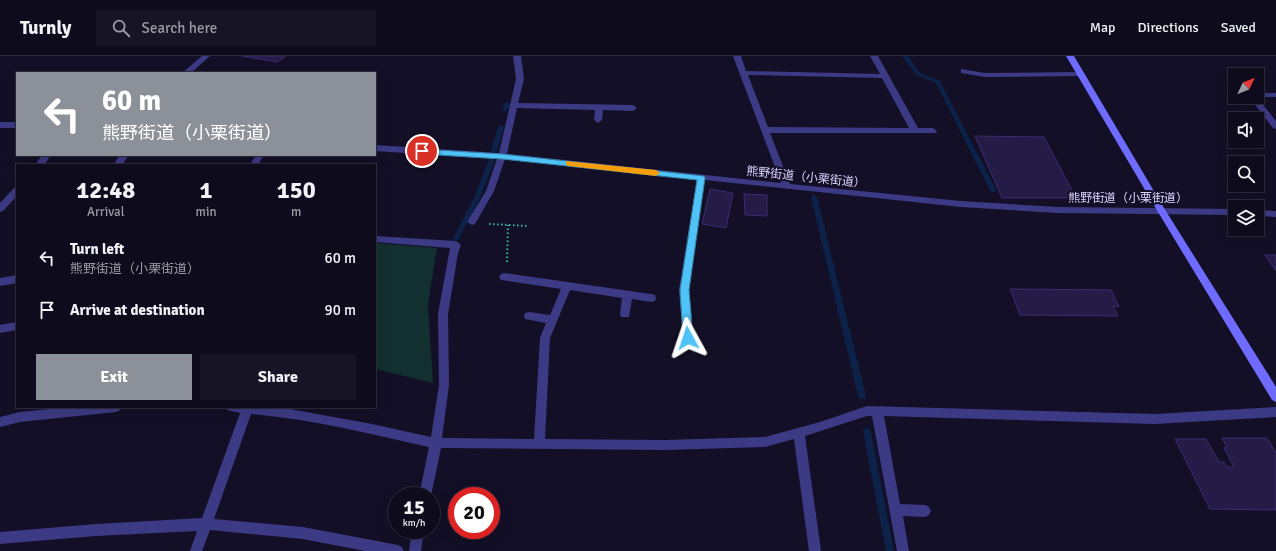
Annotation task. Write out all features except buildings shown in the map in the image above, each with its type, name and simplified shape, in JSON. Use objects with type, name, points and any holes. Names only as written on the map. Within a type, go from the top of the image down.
[{"type":"street","points":[[187,72],[206,56]]},
{"type":"street","points":[[472,222],[490,191],[502,156],[520,79],[517,56]]},
{"type":"street","points":[[737,56],[787,187]]},
{"type":"street","points":[[874,56],[914,131]]},
{"type":"street","points":[[1070,56],[1161,210],[1276,397]]},
{"type":"street","points":[[964,71],[985,74],[1081,74]]},
{"type":"street","points":[[743,73],[884,76]]},
{"type":"street","points":[[1264,95],[1276,95]]},
{"type":"street","points":[[1259,104],[1276,126]]},
{"type":"street","points":[[514,105],[633,108]]},
{"type":"street","points":[[598,120],[600,107]]},
{"type":"street","points":[[0,125],[16,126]]},
{"type":"street","points":[[765,130],[933,132]]},
{"type":"street","name":"熊野街道（小栗街道）","points":[[376,148],[502,156],[961,204],[1058,210],[1228,212]]},
{"type":"street","points":[[40,164],[46,156]]},
{"type":"street","points":[[118,164],[124,156]]},
{"type":"street","points":[[688,338],[684,290],[701,178]]},
{"type":"street","points":[[0,209],[16,191]]},
{"type":"street","points":[[1264,213],[1276,214]]},
{"type":"street","points":[[376,239],[456,245],[453,253],[443,314],[444,384],[436,443],[427,487]]},
{"type":"street","points":[[504,277],[651,298]]},
{"type":"street","points":[[0,282],[16,279]]},
{"type":"street","points":[[539,444],[545,338],[567,286]]},
{"type":"street","points":[[626,314],[627,295]]},
{"type":"street","points":[[529,316],[553,320]]},
{"type":"street","points":[[0,329],[16,326]]},
{"type":"street","points":[[0,422],[20,417],[106,408]]},
{"type":"street","points":[[196,551],[248,408],[274,411],[372,429],[436,443],[665,446],[765,442],[799,433],[867,411],[1155,419],[1276,412]]},
{"type":"street","points":[[877,411],[903,551]]},
{"type":"street","points":[[799,433],[815,551]]},
{"type":"street","points":[[895,510],[925,511]]},
{"type":"street","points":[[0,538],[96,530],[206,524],[303,533],[398,551]]},
{"type":"street","points":[[415,551],[417,539]]},
{"type":"path","points":[[472,222],[528,226]]},
{"type":"path","points":[[504,277],[508,251],[508,225]]},
{"type":"green space","points":[[376,243],[437,248],[428,304],[433,383],[376,369]]},
{"type":"waterway","points":[[905,56],[918,74],[938,82],[993,190]]},
{"type":"waterway","points":[[505,110],[507,104]]},
{"type":"waterway","points":[[494,151],[501,127]]},
{"type":"waterway","points":[[456,238],[476,200],[492,160]]},
{"type":"waterway","points":[[814,197],[862,396]]},
{"type":"waterway","points":[[867,432],[890,551]]},
{"type":"slow traffic","points":[[569,163],[656,173]]},
{"type":"route","points":[[422,151],[502,156],[701,178],[684,290],[688,338]]}]
